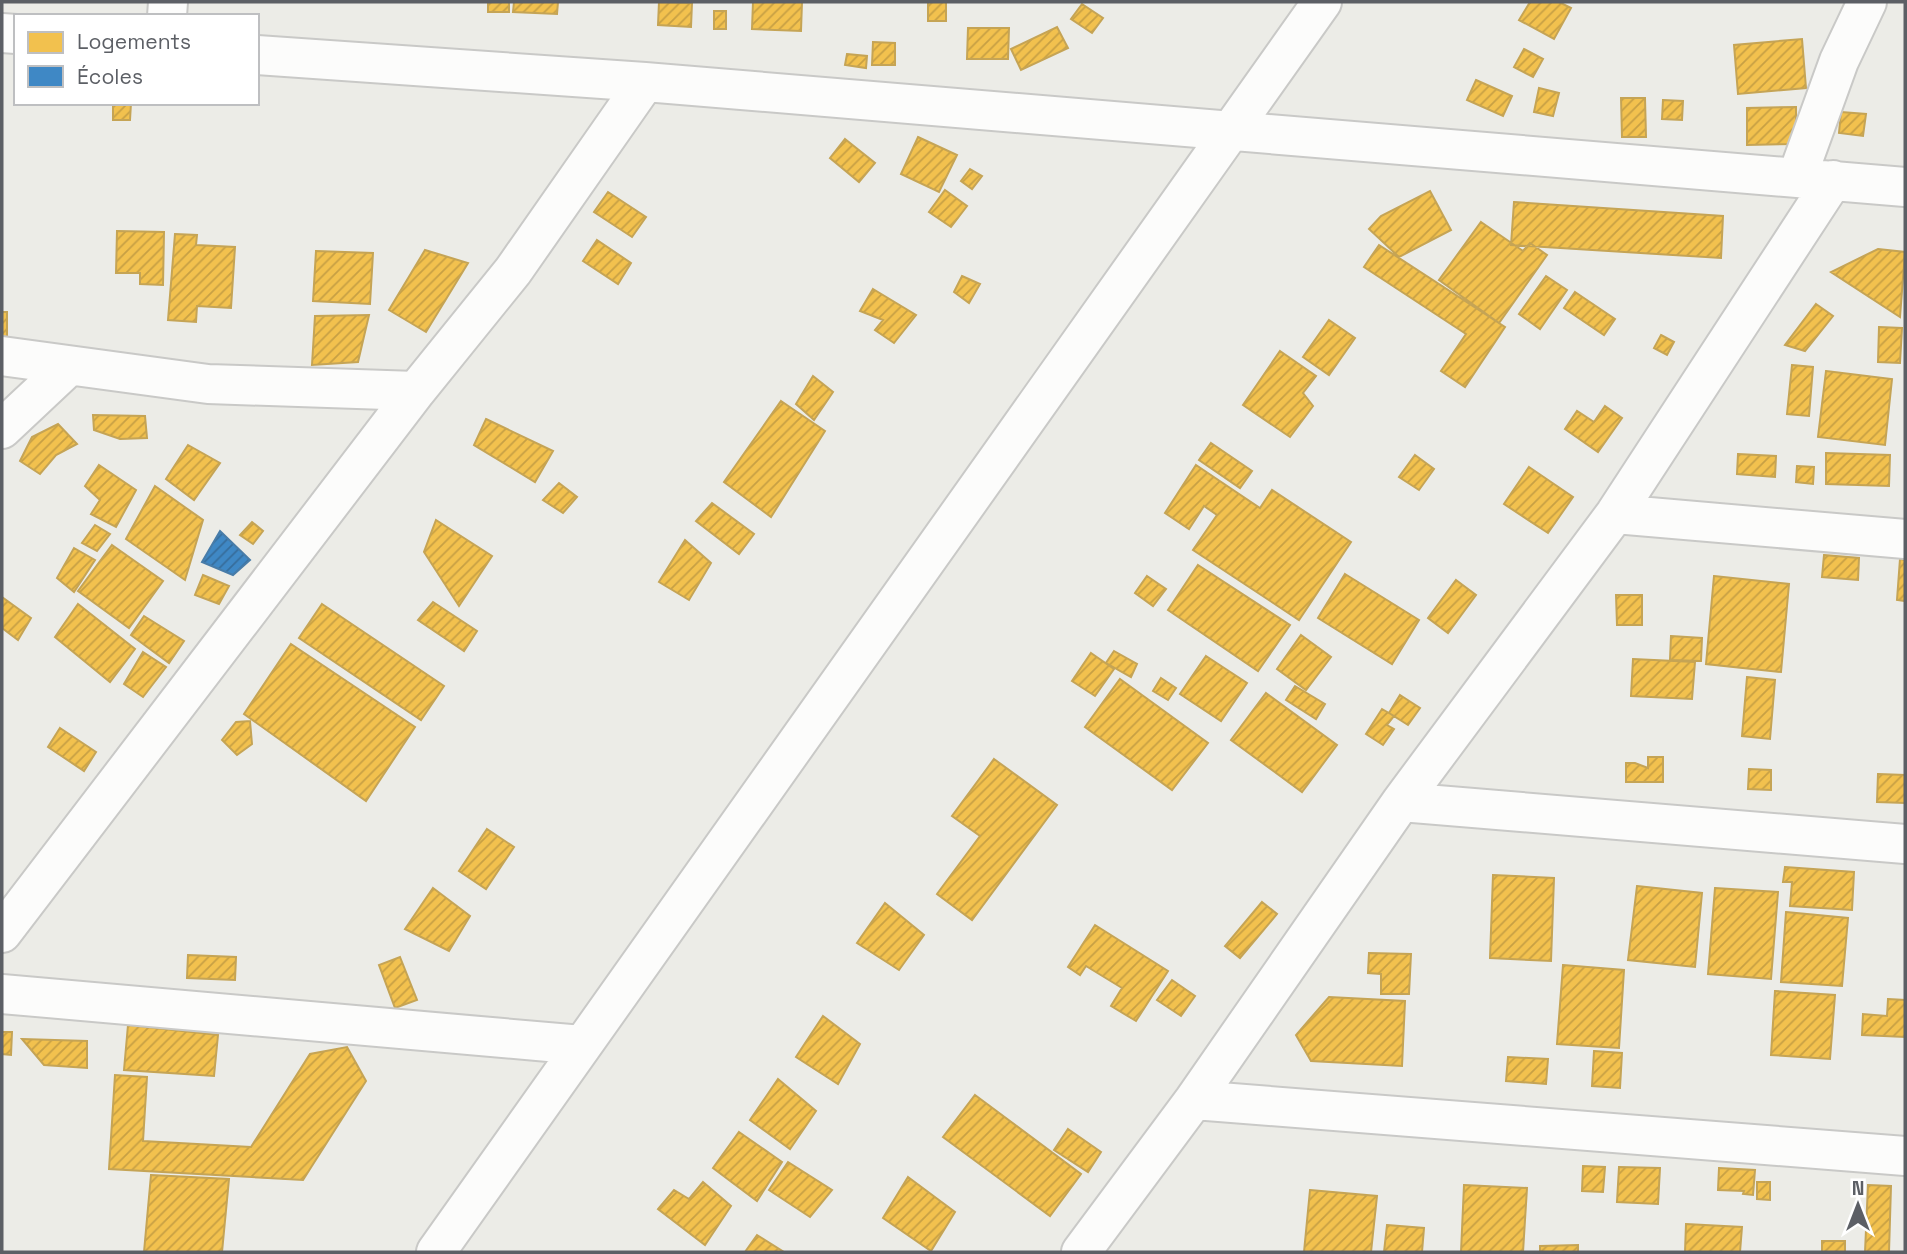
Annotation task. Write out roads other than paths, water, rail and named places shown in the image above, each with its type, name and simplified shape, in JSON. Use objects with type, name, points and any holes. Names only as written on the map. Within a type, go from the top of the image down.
[{"type":"street","points":[[436,1252],[1322,2]]},
{"type":"street","points":[[1081,1252],[1194,1100],[1401,802],[1615,514],[1815,179],[1839,61],[1867,2]]},
{"type":"street","points":[[259,55],[645,82],[1905,187]]},
{"type":"street","points":[[2,933],[416,391],[513,271],[645,82]]},
{"type":"street","points":[[2,356],[208,384],[416,391]]},
{"type":"street","points":[[2,429],[68,366]]},
{"type":"street","points":[[1615,514],[1905,540]]},
{"type":"street","points":[[1401,802],[1905,844]]},
{"type":"street","points":[[2,994],[582,1045]]},
{"type":"street","points":[[1194,1100],[1905,1156]]}]
